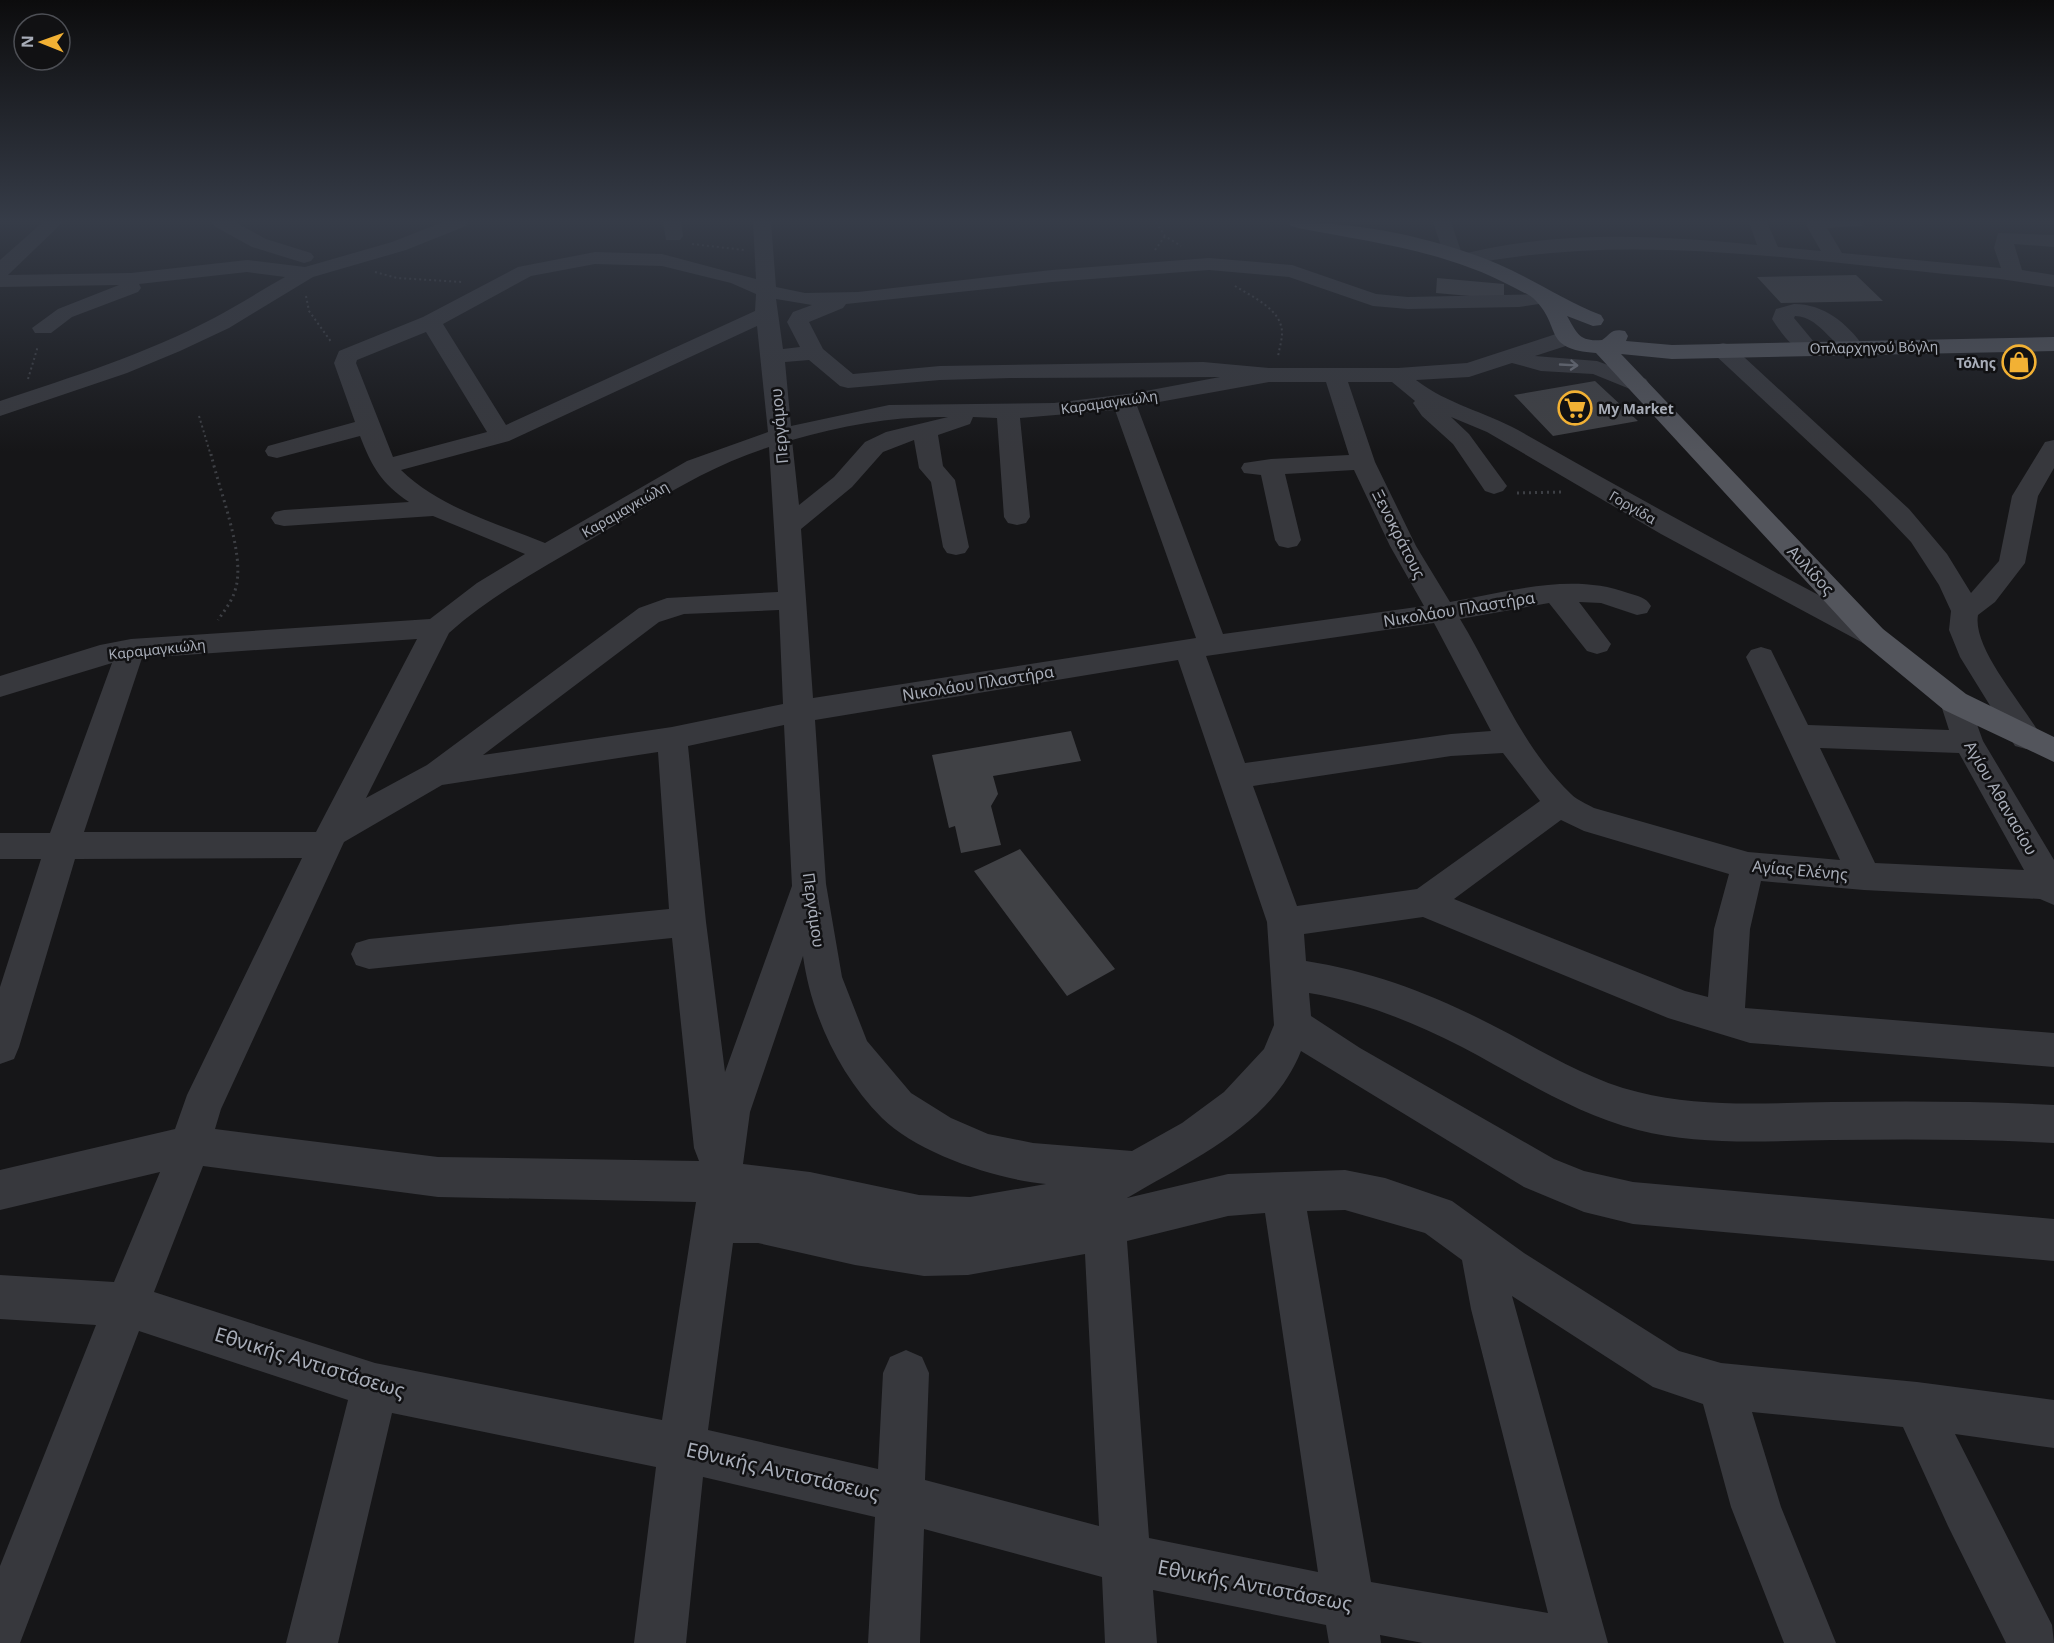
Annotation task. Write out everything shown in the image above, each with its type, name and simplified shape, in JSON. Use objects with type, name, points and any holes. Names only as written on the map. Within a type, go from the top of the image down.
[{"type":"main road","points":[[1545,299],[1565,332],[1587,345],[1607,341],[1593,320],[1546,299]]},
{"type":"main road","points":[[1565,332],[1577,319],[1593,320]]},
{"type":"main road","name":"Οπλαρχηγού Βόγλη","points":[[1607,341],[1660,352],[2054,344]]},
{"type":"main road","name":"Αυλίδος","points":[[1607,341],[1638,384],[1873,636],[1955,702],[2054,750]]},
{"type":"street","points":[[44,328],[52,320],[101,299]]},
{"type":"street","points":[[0,410],[172,346],[221,323],[263,299]]},
{"type":"street","points":[[476,299],[431,322],[351,354],[345,363],[384,467],[405,488],[436,508],[547,554]]},
{"type":"street","points":[[761,299],[766,303]]},
{"type":"street","name":"Περγάμου","points":[[766,299],[788,526],[801,711],[809,884],[824,977],[852,1051],[897,1106],[937,1132],[986,1153],[1033,1163],[1135,1172]]},
{"type":"street","points":[[384,467],[501,436],[766,303],[822,299]]},
{"type":"street","points":[[856,299],[800,316],[798,322],[814,353],[848,381],[940,373],[1011,371],[1203,369],[1279,375],[1398,375],[1470,370],[1512,356],[1565,332]]},
{"type":"street","points":[[1368,299],[1408,303],[1539,299]]},
{"type":"street","points":[[1808,348],[1783,319],[1783,313],[1803,310],[1822,315],[1854,347]]},
{"type":"street","points":[[431,322],[501,436]]},
{"type":"street","points":[[1723,350],[1886,499],[1935,559],[1958,592],[1965,612],[1962,628],[1972,653],[2016,715],[2026,738]]},
{"type":"street","points":[[773,356],[814,353]]},
{"type":"street","points":[[1512,356],[1541,364],[1597,368],[1638,384]]},
{"type":"street","name":"Καραμαγκιώλη","points":[[0,687],[100,655],[131,649],[437,628],[452,613],[547,554],[703,464],[735,450],[781,436],[878,413],[939,409],[1008,412],[1125,402],[1279,375]]},
{"type":"street","name":"Γοργίδα","points":[[1398,375],[1422,398],[1468,414],[1495,427],[1610,494],[1873,636]]},
{"type":"street","name":"Ξενοκράτους","points":[[1335,376],[1363,462],[1404,546],[1476,671],[1511,741],[1560,804]]},
{"type":"street","points":[[1422,398],[1430,411],[1461,439],[1477,458],[1494,486]]},
{"type":"street","points":[[0,1190],[191,1145],[438,1177],[717,1201],[810,1192],[919,1216],[970,1218],[1073,1200],[1101,1191],[1196,1137],[1238,1105],[1260,1084],[1278,1061],[1293,1025],[1285,922],[1234,777],[1201,647],[1125,402]]},
{"type":"street","points":[[788,526],[844,482],[873,447],[894,438],[952,424],[974,411]]},
{"type":"street","points":[[1008,412],[1017,517]]},
{"type":"street","points":[[277,451],[369,426]]},
{"type":"street","points":[[925,432],[931,468],[943,480],[956,547]]},
{"type":"street","points":[[1965,612],[1984,596],[2012,563],[2025,496],[2054,447]]},
{"type":"street","points":[[1288,540],[1284,513],[1262,467],[1363,462]]},
{"type":"street","points":[[284,518],[436,508]]},
{"type":"street","points":[[1556,593],[1597,644]]},
{"type":"street","name":"Νικολάου Πλαστήρα","points":[[330,839],[435,774],[672,738],[801,711],[1201,647],[1442,613],[1556,593],[1604,594],[1637,606]]},
{"type":"street","points":[[435,774],[649,615],[667,607],[684,604],[792,600]]},
{"type":"street","points":[[0,1628],[46,1520],[127,1305],[191,1145],[201,1108],[330,839],[437,628]]},
{"type":"street","points":[[0,1047],[13,969],[62,847],[131,649]]},
{"type":"street","points":[[1761,657],[1796,736],[1864,876]]},
{"type":"street","name":"Αγίου Αθανασίου","points":[[1955,702],[1968,742],[2052,888]]},
{"type":"street","points":[[1796,736],[1968,742]]},
{"type":"street","points":[[672,738],[688,922],[717,1201]]},
{"type":"street","points":[[1234,777],[1451,745],[1511,741]]},
{"type":"street","points":[[1285,922],[1425,902],[1467,869],[1560,804]]},
{"type":"street","name":"Αγίας Ελένης","points":[[1560,804],[1584,818],[1748,866],[2052,888]]},
{"type":"street","points":[[0,846],[62,847],[330,839]]},
{"type":"street","points":[[1725,1020],[1732,929],[1748,866]]},
{"type":"street","points":[[660,1643],[682,1448],[730,1112],[809,884]]},
{"type":"street","points":[[1425,902],[1681,1006],[1750,1026],[2054,1050]]},
{"type":"street","points":[[369,954],[688,922]]},
{"type":"street","points":[[1289,974],[1338,981],[1396,998],[1454,1024],[1569,1085],[1637,1111],[1719,1123],[1967,1118],[2054,1124]]},
{"type":"street","points":[[1293,1025],[1346,1060],[1539,1173],[1564,1186],[1593,1195],[1633,1203],[2054,1240]]},
{"type":"street","points":[[717,1201],[758,1222],[855,1244],[924,1254],[968,1254],[1046,1242],[1105,1225],[1228,1196],[1283,1191],[1345,1190],[1385,1198],[1437,1216],[1481,1248],[1669,1371],[1721,1386],[1917,1405],[2054,1424]]},
{"type":"street","points":[[1283,1191],[1352,1623]]},
{"type":"street","points":[[1105,1225],[1131,1643]]},
{"type":"street","points":[[1481,1248],[1493,1309],[1582,1643]]},
{"type":"street","name":"Εθνικής Αντιστάσεως","points":[[0,1298],[127,1305],[375,1386],[682,1448],[900,1498],[1352,1623],[1569,1643]]},
{"type":"street","points":[[894,1643],[906,1373]]},
{"type":"street","points":[[312,1643],[375,1386]]},
{"type":"street","points":[[1721,1386],[1756,1507],[1810,1643]]},
{"type":"street","points":[[1917,1405],[1965,1509],[2034,1643]]},
{"type":"path","points":[[307,299],[309,310],[345,363]]},
{"type":"path","points":[[1254,299],[1279,318],[1282,333],[1278,359],[1279,375]]},
{"type":"path","points":[[23,403],[44,328]]},
{"type":"path","points":[[198,644],[230,606],[237,585],[240,563],[218,487],[211,445],[199,416]]},
{"type":"path","points":[[1494,486],[1501,491],[1517,493],[1610,494]]},
{"type":"building","points":[[1777,299],[1881,299],[1883,301],[1781,303]]},
{"type":"building","name":"My Market","points":[[1595,381],[1638,421],[1553,436],[1514,395]]},
{"type":"building","points":[[1071,731],[1081,761],[993,776],[998,794],[991,806],[1001,845],[961,853],[955,826],[949,828],[932,755]]},
{"type":"building","points":[[1020,849],[1115,969],[1067,996],[974,871]]},
{"type":"place","name":"Τόλης","points":[[2019,362]]},
{"type":"place","name":"My Market","points":[[1575,408]]}]
